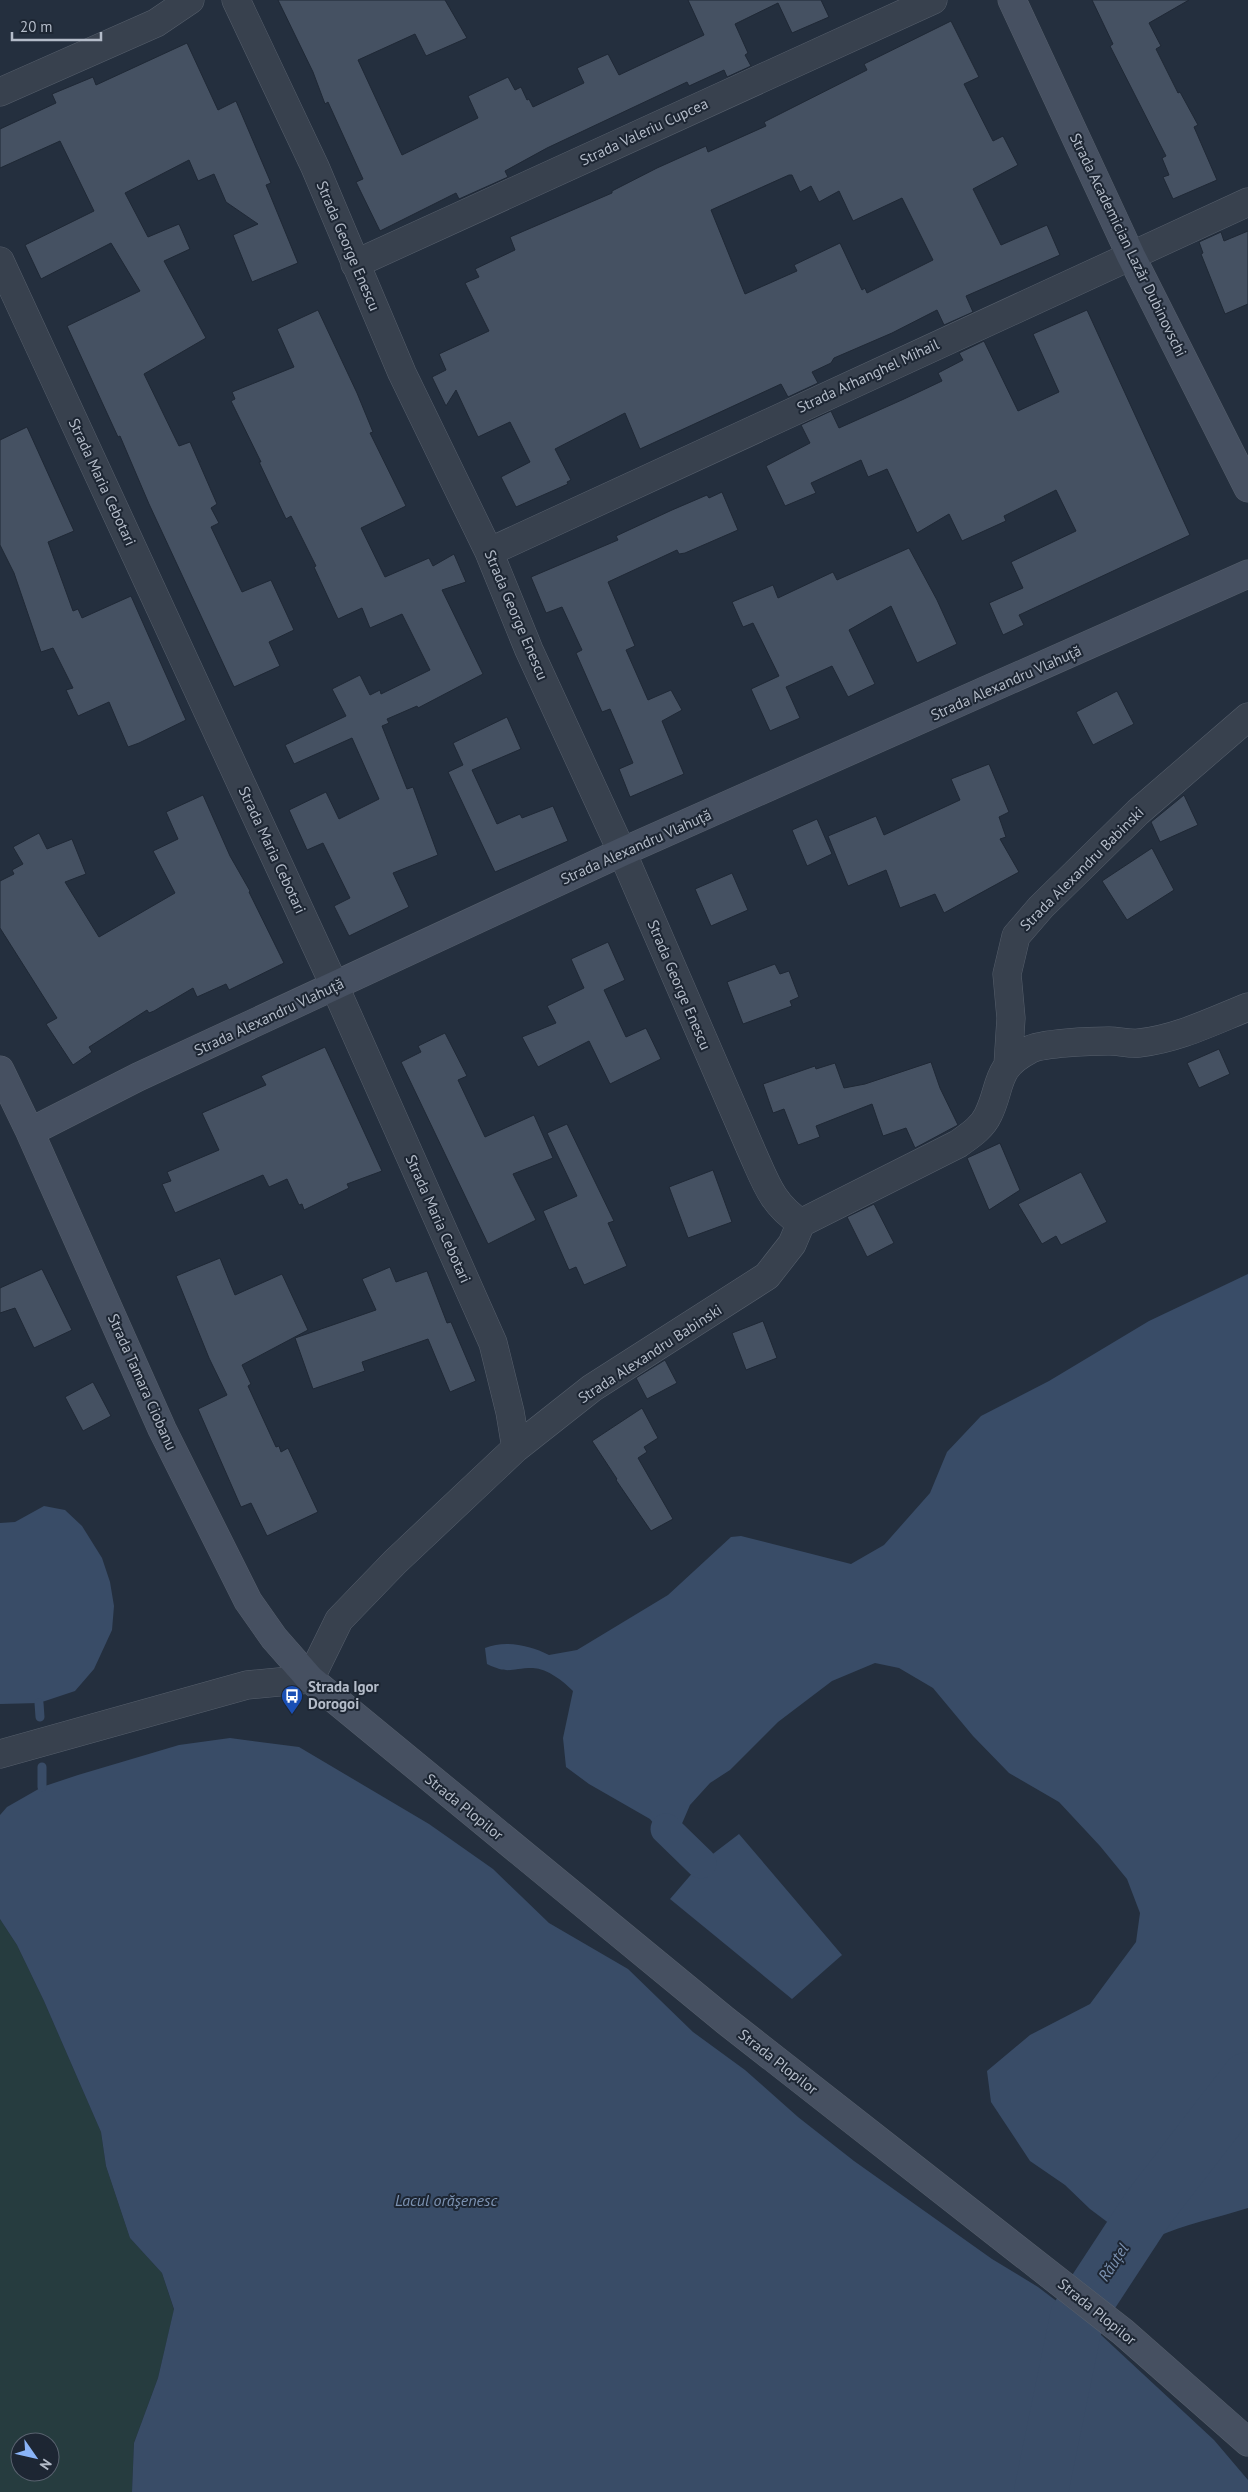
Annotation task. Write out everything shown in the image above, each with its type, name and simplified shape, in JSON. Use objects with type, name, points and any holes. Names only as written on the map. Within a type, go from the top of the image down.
[{"type":"street","points":[[0,92],[156,23],[190,0]]},
{"type":"street","name":"Strada George Enescu","points":[[236,0],[314,167],[402,373],[489,552],[529,650],[622,852],[770,1190],[785,1213],[801,1223]]},
{"type":"street","name":"Strada Valeriu Cupcea","points":[[355,264],[933,0]]},
{"type":"street","name":"Strada Academician Lazăr Dubinovschi","points":[[1012,0],[1131,256],[1248,488]]},
{"type":"street","name":"Strada Arhanghel Mihail","points":[[489,552],[1248,202]]},
{"type":"street","name":"Strada Maria Cebotari","points":[[0,260],[335,987],[493,1342],[510,1412],[516,1448]]},
{"type":"street","name":"Strada Аlexandru Vlahuță","points":[[30,1132],[138,1077],[622,852],[1248,574]]},
{"type":"street","name":"Strada Alexandru Babinski","points":[[1008,1065],[1011,1018],[1007,974],[1016,936],[1041,907],[1138,812],[1248,718]]},
{"type":"street","name":"Strada Alexandru Babinski","points":[[310,1679],[339,1620],[395,1562],[516,1448],[592,1388],[767,1276],[792,1244],[801,1223],[958,1144],[979,1128],[988,1115],[1000,1077],[1008,1065],[1029,1049],[1044,1045],[1108,1040],[1138,1043],[1174,1035],[1248,1007]]},
{"type":"street","name":"Strada Tamara Ciobanu","points":[[0,1070],[30,1132],[162,1429],[248,1601],[274,1638],[310,1679]]},
{"type":"street","points":[[0,1754],[247,1685],[310,1679]]},
{"type":"street","name":"Strada Plopilor","points":[[310,1679],[441,1789],[726,2021],[1123,2332],[1248,2442]]},
{"type":"green space","points":[[0,1919],[17,1945],[44,2001],[101,2132],[106,2166],[130,2238],[162,2273],[174,2310],[158,2378],[134,2443],[132,2492],[0,2492]]},
{"type":"water","points":[[1248,1274],[1248,2208],[1189,2225],[1155,2238],[1145,2230],[1135,2237],[1121,2218],[1110,2224],[1090,2209],[1065,2185],[1030,2161],[991,2102],[987,2071],[1030,2035],[1090,2004],[1136,1942],[1140,1913],[1127,1879],[1100,1846],[1059,1802],[1009,1773],[973,1736],[933,1688],[899,1668],[875,1663],[832,1681],[778,1722],[730,1770],[710,1783],[690,1805],[674,1842],[667,1840],[650,1819],[589,1784],[566,1767],[563,1738],[573,1691],[550,1673],[539,1669],[506,1670],[487,1664],[485,1648],[509,1644],[525,1646],[549,1655],[577,1650],[668,1595],[731,1537],[741,1536],[851,1564],[884,1545],[930,1493],[947,1452],[981,1416],[1049,1381],[1149,1321]]},
{"type":"water","points":[[44,1506],[65,1510],[82,1526],[102,1558],[110,1582],[114,1606],[112,1630],[94,1669],[75,1691],[39,1703],[0,1704],[0,1523],[15,1522]]},
{"type":"water","name":"Lacul orăşenesc","points":[[230,1738],[299,1747],[429,1824],[493,1869],[549,1923],[628,1969],[693,2032],[745,2070],[798,2117],[854,2161],[992,2259],[1038,2287],[1101,2335],[1214,2440],[1248,2480],[1248,2492],[132,2492],[134,2443],[158,2378],[174,2309],[162,2273],[130,2238],[106,2166],[101,2132],[44,2001],[17,1945],[0,1919],[0,1815],[7,1807],[42,1787],[179,1745]]},
{"type":"water","points":[[739,1834],[842,1955],[792,1999],[670,1899],[701,1863]]},
{"type":"building","points":[[278,0],[445,0],[467,38],[426,56],[415,34],[358,60],[402,155],[478,118],[468,96],[508,77],[515,90],[521,87],[527,100],[529,99],[533,107],[584,83],[577,68],[608,54],[619,75],[704,35],[688,0],[821,0],[829,17],[792,33],[778,3],[735,24],[748,53],[745,55],[751,66],[727,77],[724,70],[689,86],[687,82],[547,148],[505,171],[508,177],[459,199],[456,193],[380,231],[356,182],[363,179],[328,102],[325,104],[313,72]]},
{"type":"building","points":[[1092,0],[1189,0],[1149,23],[1161,46],[1156,49],[1178,93],[1180,92],[1198,125],[1194,127],[1217,180],[1173,199],[1163,177],[1169,175],[1162,158],[1166,156],[1110,46],[1113,44]]},
{"type":"building","points":[[951,21],[979,77],[964,84],[993,141],[1003,136],[1018,165],[973,189],[1001,245],[1047,225],[1060,255],[966,296],[973,312],[944,325],[937,310],[892,333],[834,358],[831,363],[812,372],[818,383],[788,397],[781,384],[640,449],[625,413],[555,449],[571,480],[567,482],[568,484],[516,507],[501,477],[530,462],[510,422],[478,437],[456,390],[446,406],[432,377],[446,370],[439,354],[489,331],[465,283],[479,277],[475,269],[515,250],[510,237],[612,193],[612,191],[657,168],[706,146],[708,152],[766,126],[764,122],[867,70],[864,64]],"holes":[[[792,175],[800,192],[811,186],[819,202],[839,191],[853,221],[902,198],[933,260],[867,293],[865,288],[862,290],[840,243],[794,265],[797,271],[745,294],[711,210]]]},
{"type":"building","points":[[187,43],[218,110],[236,101],[271,183],[266,185],[298,263],[252,282],[233,235],[258,224],[226,202],[214,174],[198,181],[189,160],[125,193],[148,237],[179,224],[190,249],[164,261],[206,338],[144,374],[179,446],[190,442],[217,504],[211,508],[219,523],[211,527],[242,592],[271,580],[294,630],[269,642],[280,666],[234,687],[149,504],[120,436],[118,437],[67,326],[140,291],[111,243],[41,279],[25,245],[94,211],[60,141],[0,168],[0,129],[56,103],[52,94],[93,77],[96,85]]},
{"type":"building","points":[[1248,231],[1248,304],[1225,314],[1201,254],[1203,253],[1199,242],[1221,232],[1224,241]]},
{"type":"building","points":[[318,310],[357,393],[373,432],[370,433],[406,506],[361,528],[385,577],[429,558],[433,566],[454,554],[466,582],[442,590],[483,674],[418,708],[417,706],[387,719],[389,723],[382,726],[407,789],[413,787],[438,855],[393,873],[409,907],[349,936],[334,906],[350,898],[323,843],[307,850],[289,810],[326,792],[339,819],[379,799],[352,738],[294,764],[285,745],[346,716],[332,689],[360,675],[370,695],[380,690],[381,694],[430,670],[402,614],[370,628],[362,608],[338,619],[314,567],[316,566],[291,516],[286,519],[231,401],[235,399],[232,392],[294,367],[277,329]]},
{"type":"building","points":[[1087,310],[1190,535],[1019,615],[1024,625],[1003,635],[989,603],[1023,588],[1011,562],[1076,531],[1056,490],[1004,516],[1006,521],[962,541],[949,514],[917,533],[887,469],[868,477],[861,460],[811,483],[816,493],[785,506],[766,466],[810,443],[801,425],[831,411],[839,428],[904,399],[942,381],[938,373],[963,360],[959,353],[984,341],[1018,411],[1059,392],[1033,334]]},
{"type":"building","points":[[27,427],[74,531],[48,542],[73,611],[78,609],[82,618],[131,596],[186,720],[128,747],[109,702],[78,716],[66,690],[73,688],[53,648],[41,652],[14,573],[0,545],[0,440]]},
{"type":"building","points":[[722,492],[738,530],[685,553],[679,554],[677,550],[608,582],[635,646],[626,650],[648,700],[671,690],[682,710],[662,721],[684,774],[630,797],[619,769],[633,763],[610,709],[602,712],[576,653],[582,650],[562,607],[546,613],[531,577],[618,540],[616,536],[672,510],[707,495],[709,498]]},
{"type":"building","points":[[909,548],[937,600],[957,644],[917,663],[891,606],[849,630],[875,684],[848,697],[832,666],[786,687],[800,718],[770,731],[751,689],[779,676],[753,623],[743,627],[732,602],[773,585],[778,598],[833,572],[837,580]]},
{"type":"building","points":[[1117,691],[1134,724],[1093,745],[1076,712]]},
{"type":"building","points":[[507,717],[521,749],[472,770],[497,824],[520,814],[522,818],[553,806],[568,841],[495,872],[448,772],[463,765],[453,743]]},
{"type":"building","points":[[989,764],[1009,812],[999,817],[1006,837],[1000,839],[1019,872],[944,913],[935,894],[900,908],[886,870],[848,886],[828,836],[876,816],[884,835],[960,800],[951,779]]},
{"type":"building","points":[[203,795],[230,856],[250,891],[284,963],[229,990],[226,984],[197,997],[193,988],[154,1011],[149,1013],[147,1010],[89,1047],[92,1052],[73,1065],[46,1024],[57,1018],[0,928],[0,881],[14,874],[12,870],[23,864],[13,847],[39,833],[47,849],[72,839],[86,874],[65,882],[99,937],[175,893],[153,851],[178,839],[166,812]]},
{"type":"building","points":[[1184,795],[1198,825],[1160,842],[1151,822]]},
{"type":"building","points":[[817,819],[832,854],[807,866],[792,830]]},
{"type":"building","points":[[1152,848],[1174,890],[1127,920],[1102,881]]},
{"type":"building","points":[[732,873],[748,910],[711,926],[695,889]]},
{"type":"building","points":[[608,942],[625,980],[604,990],[626,1037],[646,1028],[661,1059],[610,1084],[589,1041],[538,1067],[522,1037],[556,1023],[547,1006],[584,988],[571,959]]},
{"type":"building","points":[[775,964],[780,974],[789,971],[799,997],[790,1001],[792,1006],[743,1024],[727,982]]},
{"type":"building","points":[[445,1033],[467,1076],[458,1080],[485,1137],[534,1115],[553,1158],[513,1174],[536,1220],[488,1244],[401,1062],[421,1052],[418,1046]]},
{"type":"building","points":[[325,1047],[382,1171],[347,1184],[349,1188],[304,1210],[302,1204],[299,1205],[287,1179],[269,1187],[263,1175],[175,1213],[162,1184],[171,1181],[167,1172],[219,1150],[202,1113],[266,1085],[261,1076]]},
{"type":"building","points":[[1219,1049],[1230,1074],[1199,1088],[1187,1063]]},
{"type":"building","points":[[931,1062],[940,1088],[958,1125],[915,1148],[906,1128],[883,1136],[872,1104],[816,1126],[820,1137],[798,1145],[784,1109],[773,1113],[763,1084],[815,1066],[816,1069],[835,1063],[844,1088],[865,1084]]},
{"type":"building","points":[[567,1124],[614,1221],[608,1223],[627,1266],[584,1285],[576,1267],[569,1270],[543,1211],[577,1196],[547,1133]]},
{"type":"building","points":[[1000,1143],[1020,1190],[989,1210],[967,1158]]},
{"type":"building","points":[[713,1170],[732,1222],[688,1238],[669,1187]]},
{"type":"building","points":[[1081,1172],[1107,1222],[1061,1245],[1056,1236],[1042,1244],[1018,1204]]},
{"type":"building","points":[[874,1204],[894,1243],[867,1257],[847,1217]]},
{"type":"building","points":[[220,1258],[235,1295],[282,1274],[308,1330],[242,1365],[251,1384],[248,1386],[276,1447],[279,1446],[281,1452],[288,1448],[318,1512],[267,1536],[251,1503],[241,1507],[198,1409],[227,1395],[209,1358],[176,1276]]},
{"type":"building","points":[[390,1267],[396,1282],[427,1271],[447,1323],[451,1322],[476,1381],[450,1392],[428,1339],[362,1362],[365,1371],[313,1389],[295,1338],[376,1310],[362,1279]]},
{"type":"building","points":[[42,1269],[72,1330],[34,1348],[15,1308],[0,1313],[0,1288]]},
{"type":"building","points":[[763,1321],[777,1358],[746,1370],[732,1333]]},
{"type":"building","points":[[665,1360],[677,1383],[647,1399],[636,1378]]},
{"type":"building","points":[[93,1382],[111,1416],[83,1431],[65,1397]]},
{"type":"building","points":[[642,1408],[658,1438],[644,1447],[647,1452],[638,1458],[673,1519],[651,1531],[592,1441]]},
{"type":"waterway","points":[[39,1703],[40,1717]]},
{"type":"waterway","points":[[42,1767],[42,1787]]},
{"type":"waterway","points":[[666,1829],[701,1863]]},
{"type":"waterway","name":"Răuțel","points":[[1041,2492],[1077,2317],[1149,2207],[1248,2079]]},
{"type":"place","name":"Strada Igor Dorogoi","points":[[292,1715]]}]
